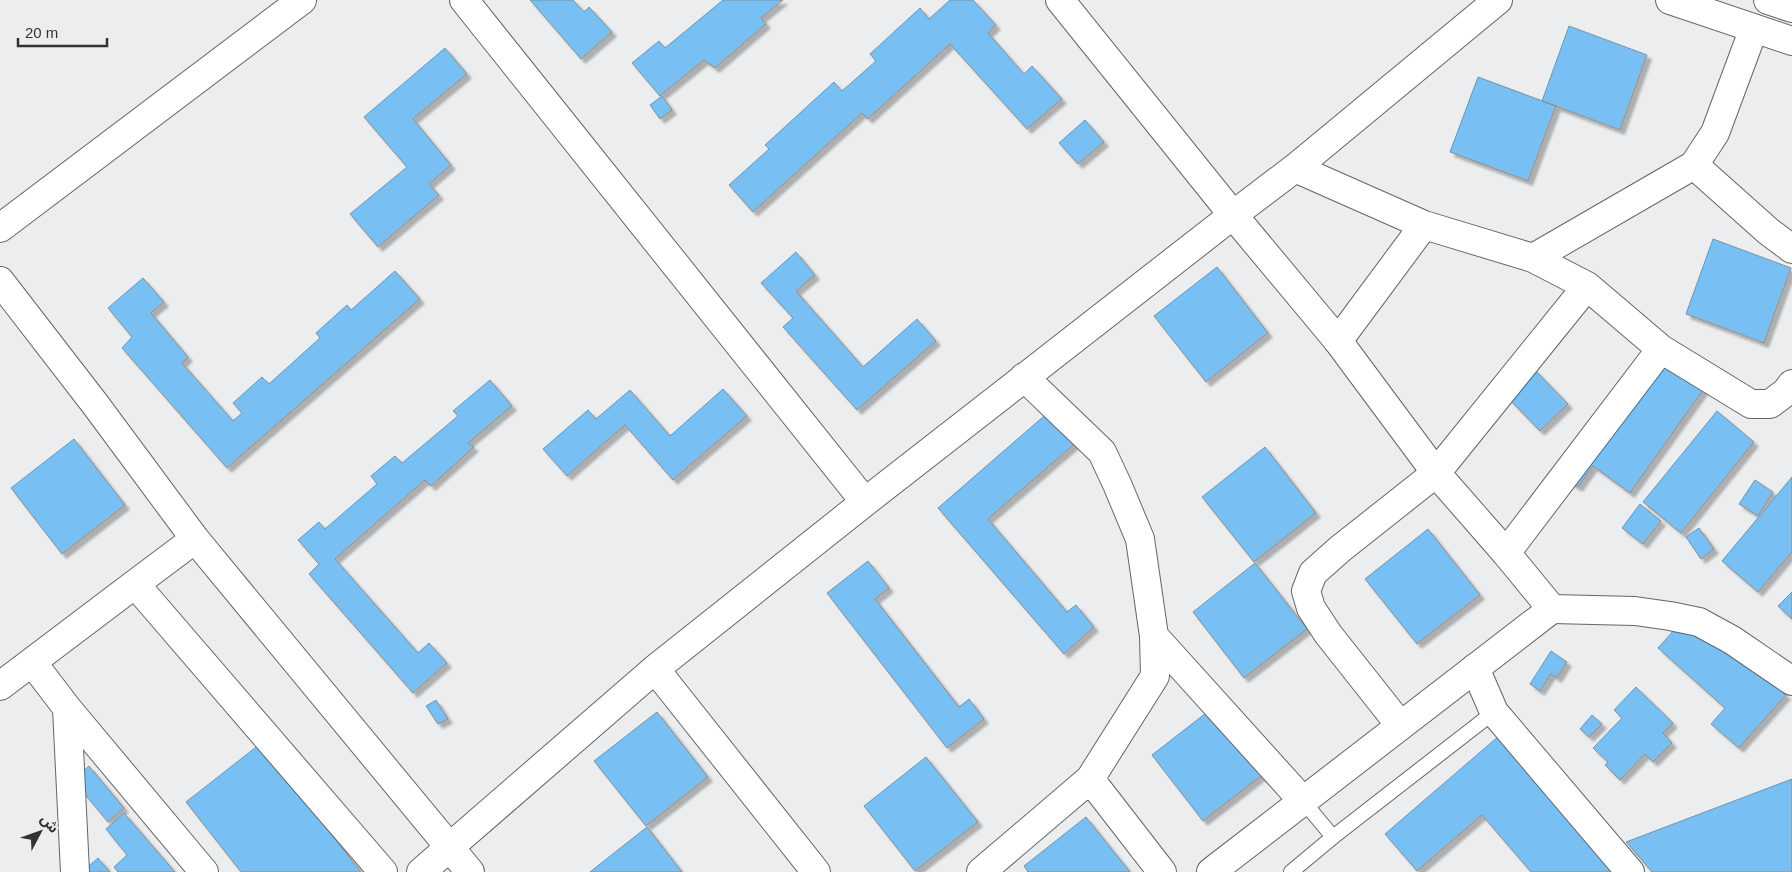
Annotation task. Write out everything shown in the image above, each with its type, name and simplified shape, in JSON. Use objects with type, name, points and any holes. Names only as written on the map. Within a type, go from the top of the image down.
[{"type":"street","points":[[0,228],[302,0]]},
{"type":"street","points":[[464,0],[865,502]]},
{"type":"street","points":[[1060,0],[1233,215],[1338,341],[1436,474],[1506,553],[1552,609]]},
{"type":"street","points":[[421,872],[655,670],[1024,377],[1294,168],[1498,0]]},
{"type":"street","points":[[1670,0],[1792,41]]},
{"type":"street","points":[[1768,0],[1792,8]]},
{"type":"street","points":[[1533,258],[1694,165],[1715,134],[1754,28]]},
{"type":"street","points":[[1694,165],[1768,231],[1792,249]]},
{"type":"street","points":[[1294,168],[1424,225],[1533,258],[1587,286],[1660,349],[1751,404],[1770,404],[1786,392],[1792,384]]},
{"type":"street","points":[[1338,341],[1424,225]]},
{"type":"street","points":[[0,281],[95,404],[195,539],[470,872]]},
{"type":"street","points":[[1400,725],[1328,634],[1311,608],[1306,590],[1313,573],[1340,549],[1436,474],[1587,286]]},
{"type":"street","points":[[1506,553],[1660,349]]},
{"type":"street","points":[[981,872],[1090,778],[1155,676],[1154,636],[1140,539],[1117,484],[1102,452],[1024,377]]},
{"type":"street","points":[[0,686],[195,539]]},
{"type":"street","points":[[135,584],[383,872]]},
{"type":"street","points":[[1211,872],[1552,609],[1635,611],[1699,622],[1732,640],[1792,681]]},
{"type":"street","points":[[1154,636],[1303,801]]},
{"type":"street","points":[[32,662],[67,708],[204,872]]},
{"type":"street","points":[[1475,668],[1494,712],[1630,872]]},
{"type":"street","points":[[655,670],[816,872]]},
{"type":"street","points":[[67,708],[75,872]]},
{"type":"street","points":[[1090,778],[1162,872]]},
{"type":"lane","points":[[1291,872],[1494,712]]},
{"type":"lane","points":[[1303,801],[1333,837]]},
{"type":"building","points":[[530,0],[573,0],[584,12],[589,7],[612,32],[581,59]]},
{"type":"building","points":[[723,0],[783,0],[761,18],[766,24],[715,68],[704,60],[660,96],[632,63],[659,41],[665,48]]},
{"type":"building","points":[[950,0],[973,0],[996,25],[988,33],[1024,74],[1032,66],[1062,99],[1027,129],[950,44],[868,119],[862,113],[753,212],[729,185],[769,149],[765,145],[834,82],[842,91],[876,61],[870,54],[920,8],[929,19]]},
{"type":"building","points":[[1569,26],[1647,55],[1620,130],[1542,101]]},
{"type":"building","points":[[445,48],[467,74],[413,119],[451,165],[429,184],[439,195],[378,247],[350,214],[407,167],[364,117]]},
{"type":"building","points":[[1478,77],[1556,106],[1528,181],[1450,152]]},
{"type":"building","points":[[662,96],[672,110],[660,119],[650,105]]},
{"type":"building","points":[[1085,120],[1104,142],[1078,164],[1059,143]]},
{"type":"building","points":[[1713,239],[1791,268],[1764,343],[1686,314]]},
{"type":"building","points":[[796,252],[815,275],[796,291],[863,367],[917,319],[936,341],[857,410],[783,327],[793,318],[761,283]]},
{"type":"building","points":[[1217,267],[1268,333],[1206,382],[1154,316]]},
{"type":"building","points":[[395,271],[420,299],[227,468],[122,348],[132,337],[108,308],[143,278],[164,302],[151,313],[188,357],[182,363],[233,421],[242,413],[233,403],[262,377],[269,384],[320,338],[316,333],[347,305],[351,310]]},
{"type":"building","points":[[1657,355],[1704,389],[1630,493],[1593,466],[1578,487],[1568,481]]},
{"type":"building","points":[[1535,370],[1568,404],[1540,431],[1507,397]]},
{"type":"building","points":[[490,380],[512,406],[468,443],[474,447],[431,486],[425,480],[335,559],[418,653],[429,643],[447,663],[413,693],[309,574],[319,564],[298,540],[319,522],[325,529],[377,484],[371,476],[395,456],[402,463],[458,416],[453,411]]},
{"type":"building","points":[[723,389],[747,416],[673,480],[625,425],[567,476],[543,449],[588,410],[596,419],[630,390],[670,436]]},
{"type":"building","points":[[1051,410],[1078,441],[988,519],[1067,612],[1076,605],[1094,627],[1064,654],[938,508]]},
{"type":"building","points":[[1717,411],[1754,442],[1681,533],[1643,502]]},
{"type":"building","points":[[74,439],[125,505],[62,554],[11,488]]},
{"type":"building","points":[[1265,447],[1316,513],[1254,562],[1202,497]]},
{"type":"building","points":[[1792,477],[1792,552],[1758,592],[1722,561]]},
{"type":"building","points":[[1755,480],[1773,492],[1758,516],[1739,504]]},
{"type":"building","points":[[1640,504],[1661,521],[1643,544],[1622,528]]},
{"type":"building","points":[[1699,528],[1714,549],[1701,559],[1686,537]]},
{"type":"building","points":[[1428,529],[1480,595],[1417,644],[1365,579]]},
{"type":"building","points":[[868,561],[889,588],[875,599],[959,707],[969,699],[984,719],[947,748],[827,593]]},
{"type":"building","points":[[1255,563],[1307,629],[1244,678],[1193,612]]},
{"type":"building","points":[[1792,592],[1792,619],[1778,606]]},
{"type":"building","points":[[1691,611],[1786,695],[1739,748],[1711,724],[1725,708],[1658,648]]},
{"type":"building","points":[[1551,651],[1567,662],[1557,678],[1551,674],[1540,691],[1530,684]]},
{"type":"building","points":[[1636,687],[1673,723],[1663,733],[1672,743],[1653,762],[1645,754],[1620,780],[1605,765],[1608,762],[1593,748],[1622,718],[1614,710]]},
{"type":"building","points":[[436,700],[448,719],[438,724],[426,706]]},
{"type":"building","points":[[1215,706],[1266,772],[1203,821],[1152,755]]},
{"type":"building","points":[[657,712],[708,777],[646,826],[594,761]]},
{"type":"building","points":[[1592,715],[1602,724],[1589,737],[1580,729]]},
{"type":"building","points":[[1507,729],[1630,872],[1531,872],[1482,815],[1417,871],[1385,834]]},
{"type":"building","points":[[260,744],[361,872],[241,872],[186,802]]},
{"type":"building","points":[[926,757],[978,822],[915,871],[864,806]]},
{"type":"building","points":[[89,766],[124,808],[108,822],[73,780]]},
{"type":"building","points":[[1792,779],[1792,872],[1652,872],[1626,842]]},
{"type":"building","points":[[124,813],[175,872],[118,872],[114,867],[127,855],[106,829]]},
{"type":"building","points":[[1086,817],[1130,872],[1028,872],[1024,866]]},
{"type":"building","points":[[647,827],[682,872],[590,872]]},
{"type":"building","points":[[98,858],[110,872],[82,872]]}]
